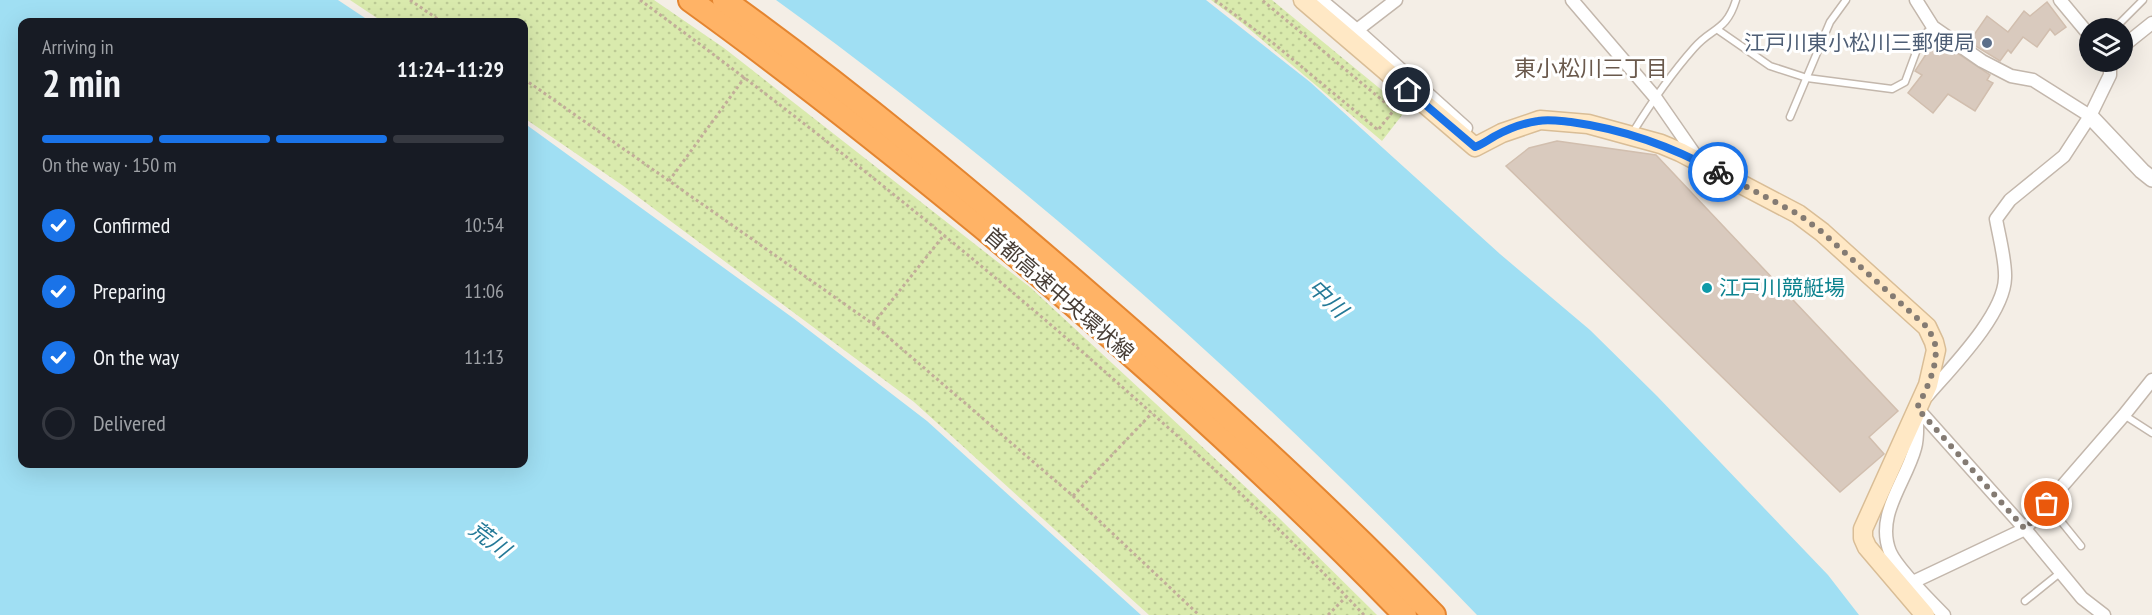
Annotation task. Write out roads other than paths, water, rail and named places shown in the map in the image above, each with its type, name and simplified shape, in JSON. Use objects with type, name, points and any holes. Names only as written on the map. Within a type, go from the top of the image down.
[{"type":"highway","name":"首都高速中央環状線","points":[[690,0],[842,114],[1023,261],[1108,334],[1285,494],[1405,615]]},
{"type":"highway","name":"首都高速中央環状線","points":[[724,0],[855,98],[1095,298],[1209,397],[1296,477],[1434,615]]},
{"type":"main road","points":[[1303,0],[1475,147],[1502,133],[1540,120],[1588,124],[1671,148],[1798,214],[1822,232],[1927,327],[1936,350],[1928,385],[1863,529],[1863,538],[1867,548],[1924,615]]},
{"type":"street","points":[[1321,0],[1484,144]]},
{"type":"street","points":[[1357,30],[1396,0]]},
{"type":"street","points":[[1572,0],[1655,97],[1701,162]]},
{"type":"street","points":[[1916,0],[1932,27],[1982,61],[2011,76],[2033,80],[2090,116],[2152,179]]},
{"type":"street","points":[[2060,0],[2079,23]]},
{"type":"street","points":[[2133,38],[2152,23]]},
{"type":"street","points":[[1944,615],[1891,554],[1885,533],[1893,499],[1909,468],[1916,445],[1917,408],[1974,342],[1994,313],[2005,279],[1996,219],[2010,200],[2064,156],[2090,116],[2110,72]]},
{"type":"street","points":[[1913,582],[2025,529],[2152,380]]},
{"type":"street","points":[[1917,408],[2025,529],[2082,598],[2104,615]]},
{"type":"lane","points":[[1631,136],[1655,97],[1696,45],[1718,30],[1732,14],[1736,0]]},
{"type":"lane","points":[[1790,117],[1830,22],[1846,0]]},
{"type":"lane","points":[[2125,18],[2144,0]]},
{"type":"lane","points":[[1718,30],[1770,66],[1807,78],[1892,89],[1905,82],[1922,36],[1932,27]]},
{"type":"lane","points":[[2124,415],[2152,433]]},
{"type":"lane","points":[[2047,504],[2081,546]]},
{"type":"lane","points":[[2025,601],[2061,572]]},
{"type":"water","name":"荒川","points":[[0,0],[338,0],[365,18],[18,18],[18,468],[528,468],[528,126],[793,318],[927,421],[1141,615],[0,615]]},
{"type":"water","name":"中川","points":[[776,0],[1206,0],[1310,82],[1500,254],[1590,330],[1657,396],[1828,575],[1859,615],[1477,615],[1312,450],[1140,292],[961,141]]},
{"type":"place","name":"江戸川東小松川三郵便局","points":[[1987,43]]},
{"type":"place","name":"江戸川競艇場","points":[[1707,288]]},
{"type":"district","name":"東小松川三丁目","points":[[1591,68]]}]
